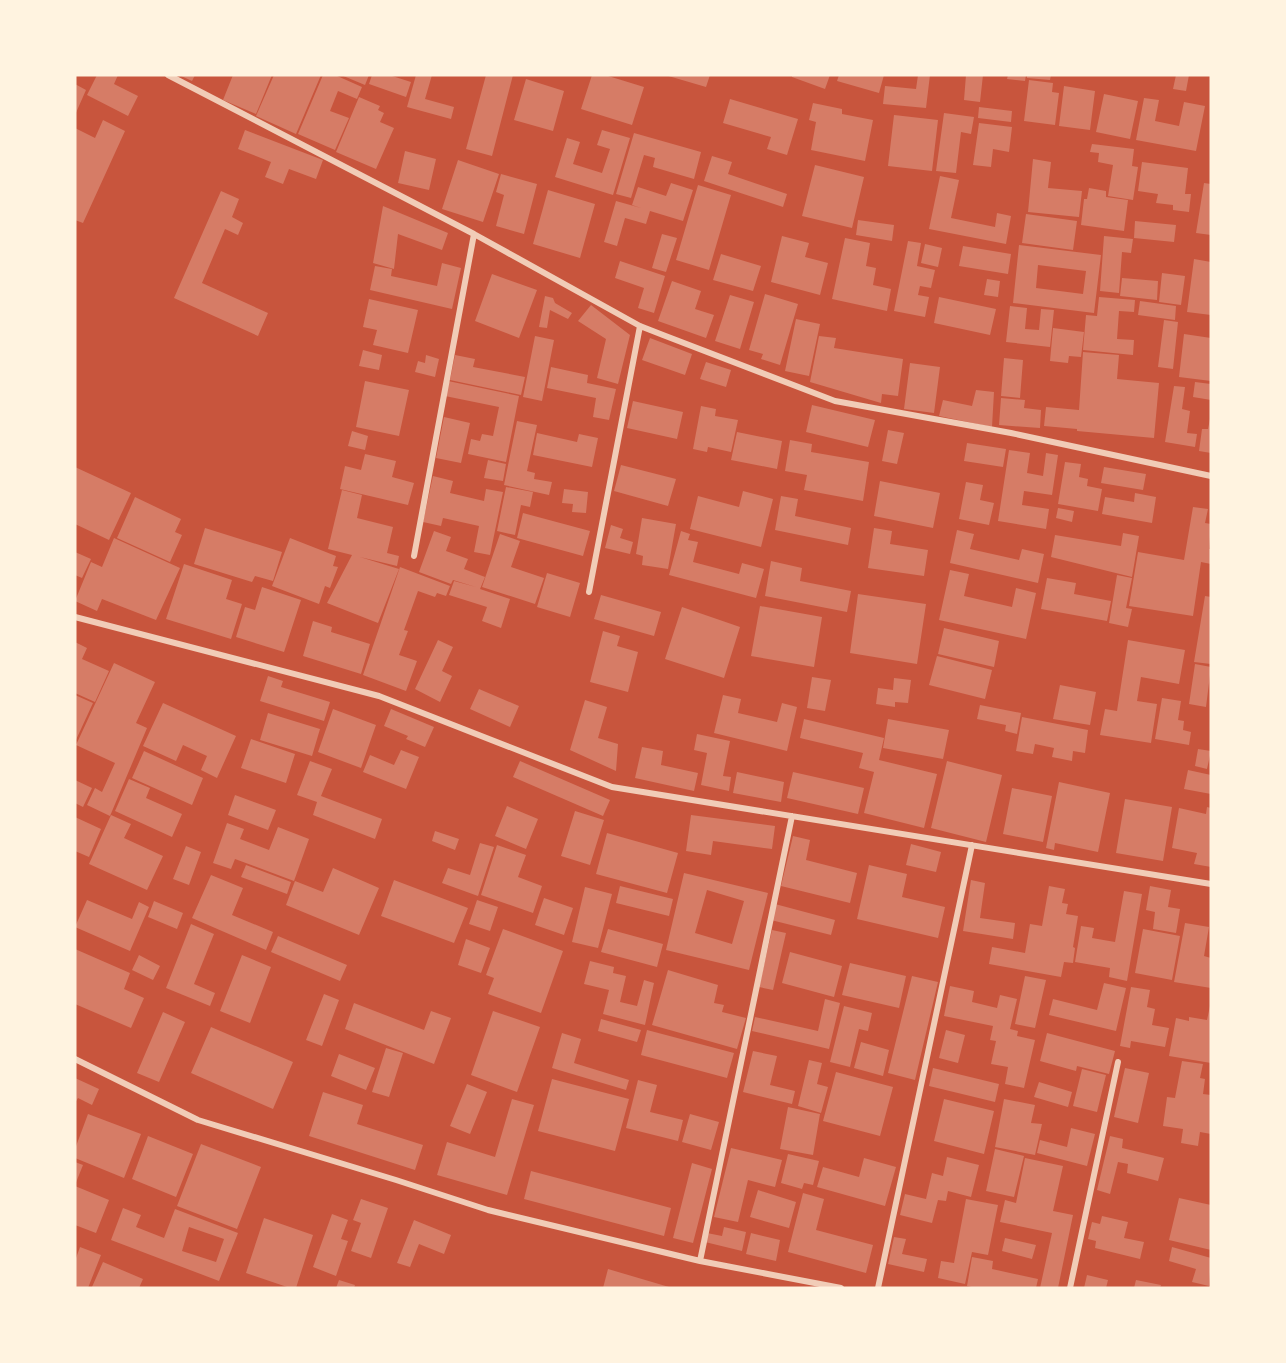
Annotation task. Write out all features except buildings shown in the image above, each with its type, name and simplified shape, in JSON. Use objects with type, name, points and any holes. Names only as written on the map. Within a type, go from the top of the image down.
[{"type":"street","points":[[168,75],[474,234],[640,326],[835,401],[1011,433],[1211,476]]},
{"type":"street","points":[[414,556],[474,234]]},
{"type":"street","points":[[589,592],[640,326]]},
{"type":"street","points":[[75,617],[380,696],[612,787],[1211,884]]},
{"type":"street","points":[[700,1261],[792,816]]},
{"type":"street","points":[[878,1288],[972,845]]},
{"type":"street","points":[[75,1059],[198,1120],[488,1210],[700,1261],[841,1288]]},
{"type":"street","points":[[1070,1288],[1118,1062]]}]
